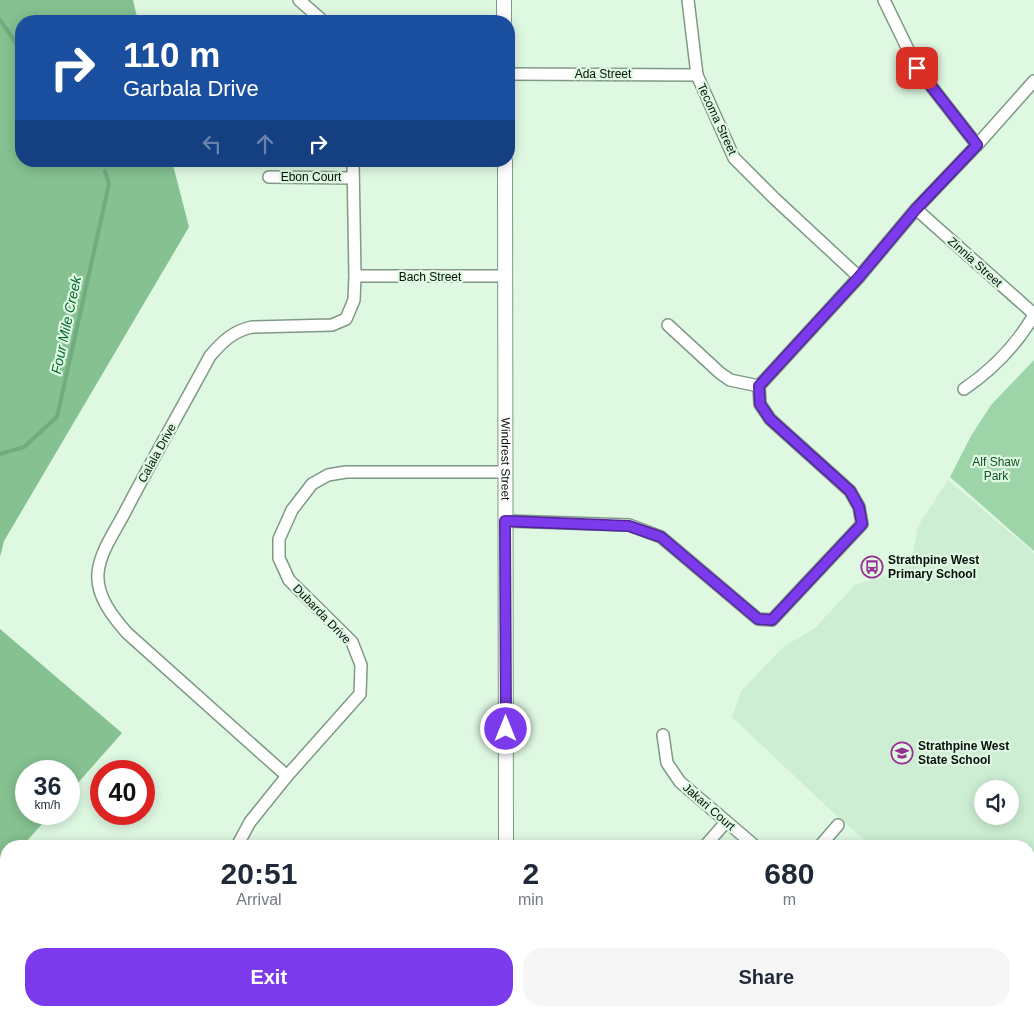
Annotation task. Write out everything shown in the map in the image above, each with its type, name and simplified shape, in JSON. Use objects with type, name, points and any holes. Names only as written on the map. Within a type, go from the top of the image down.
[{"type":"street","points":[[299,0],[316,15]]},
{"type":"street","points":[[504,0],[504,15]]},
{"type":"street","name":"Tecoma Street","points":[[688,0],[697,75],[734,158],[859,277]]},
{"type":"street","points":[[884,0],[917,68],[977,145]]},
{"type":"street","name":"Ada Street","points":[[515,74],[697,75]]},
{"type":"street","points":[[505,521],[629,526],[661,537],[758,619],[772,620],[862,524],[859,507],[850,491],[770,419],[760,404],[759,386],[859,277],[916,209],[1034,82]]},
{"type":"street","name":"Calala Drive","points":[[287,776],[127,633],[111,615],[101,594],[98,574],[101,558],[141,481],[210,356],[220,345],[230,336],[252,327],[332,325],[346,318],[354,300],[353,167]]},
{"type":"street","name":"Windrest Street","points":[[504,167],[506,840]]},
{"type":"street","name":"Ebon Court","points":[[269,177],[352,178]]},
{"type":"street","name":"Zinnia Street","points":[[916,209],[1034,315]]},
{"type":"street","name":"Bach Street","points":[[355,276],[505,276]]},
{"type":"street","points":[[964,389],[986,374],[1022,333],[1034,315]]},
{"type":"street","points":[[668,326],[730,380],[759,386]]},
{"type":"street","name":"Dubarda Drive","points":[[240,840],[250,822],[287,776],[360,694],[361,665],[352,642],[289,580],[279,558],[279,539],[292,510],[312,484],[328,475],[346,472],[504,472]]},
{"type":"street","name":"Jakari Court","points":[[663,735],[666,763],[680,782],[748,840]]},
{"type":"street","points":[[710,840],[726,822]]},
{"type":"street","points":[[825,840],[838,825]]},
{"type":"shaded area","name":"Strathpine West State School","points":[[948,480],[1034,553],[1034,840],[865,840],[732,717],[741,691],[783,647],[815,628],[855,585],[892,574],[913,552],[918,526]]},
{"type":"green space","points":[[0,0],[133,0],[137,15],[15,15],[15,167],[174,167],[189,227],[4,541],[0,557]]},
{"type":"green space","name":"Alf Shaw Park","points":[[1034,360],[1034,551],[950,477],[971,436],[991,405]]},
{"type":"green space","points":[[0,629],[122,733],[98,760],[90,760],[90,769],[80,781],[80,760],[15,760],[15,825],[41,825],[28,840],[0,840]]},
{"type":"waterway","name":"Four Mile Creek","points":[[0,20],[15,41]]},
{"type":"waterway","name":"Four Mile Creek","points":[[0,454],[24,447],[57,417],[109,184],[105,171]]},
{"type":"place","name":"Strathpine West Primary School","points":[[872,567]]},
{"type":"place","name":"Strathpine West State School","points":[[902,753]]},
{"type":"route","points":[[506,729],[505,521],[629,526],[661,537],[758,619],[772,620],[862,524],[859,507],[850,491],[770,419],[760,404],[759,386],[859,277],[916,209],[977,145],[917,68]]}]
